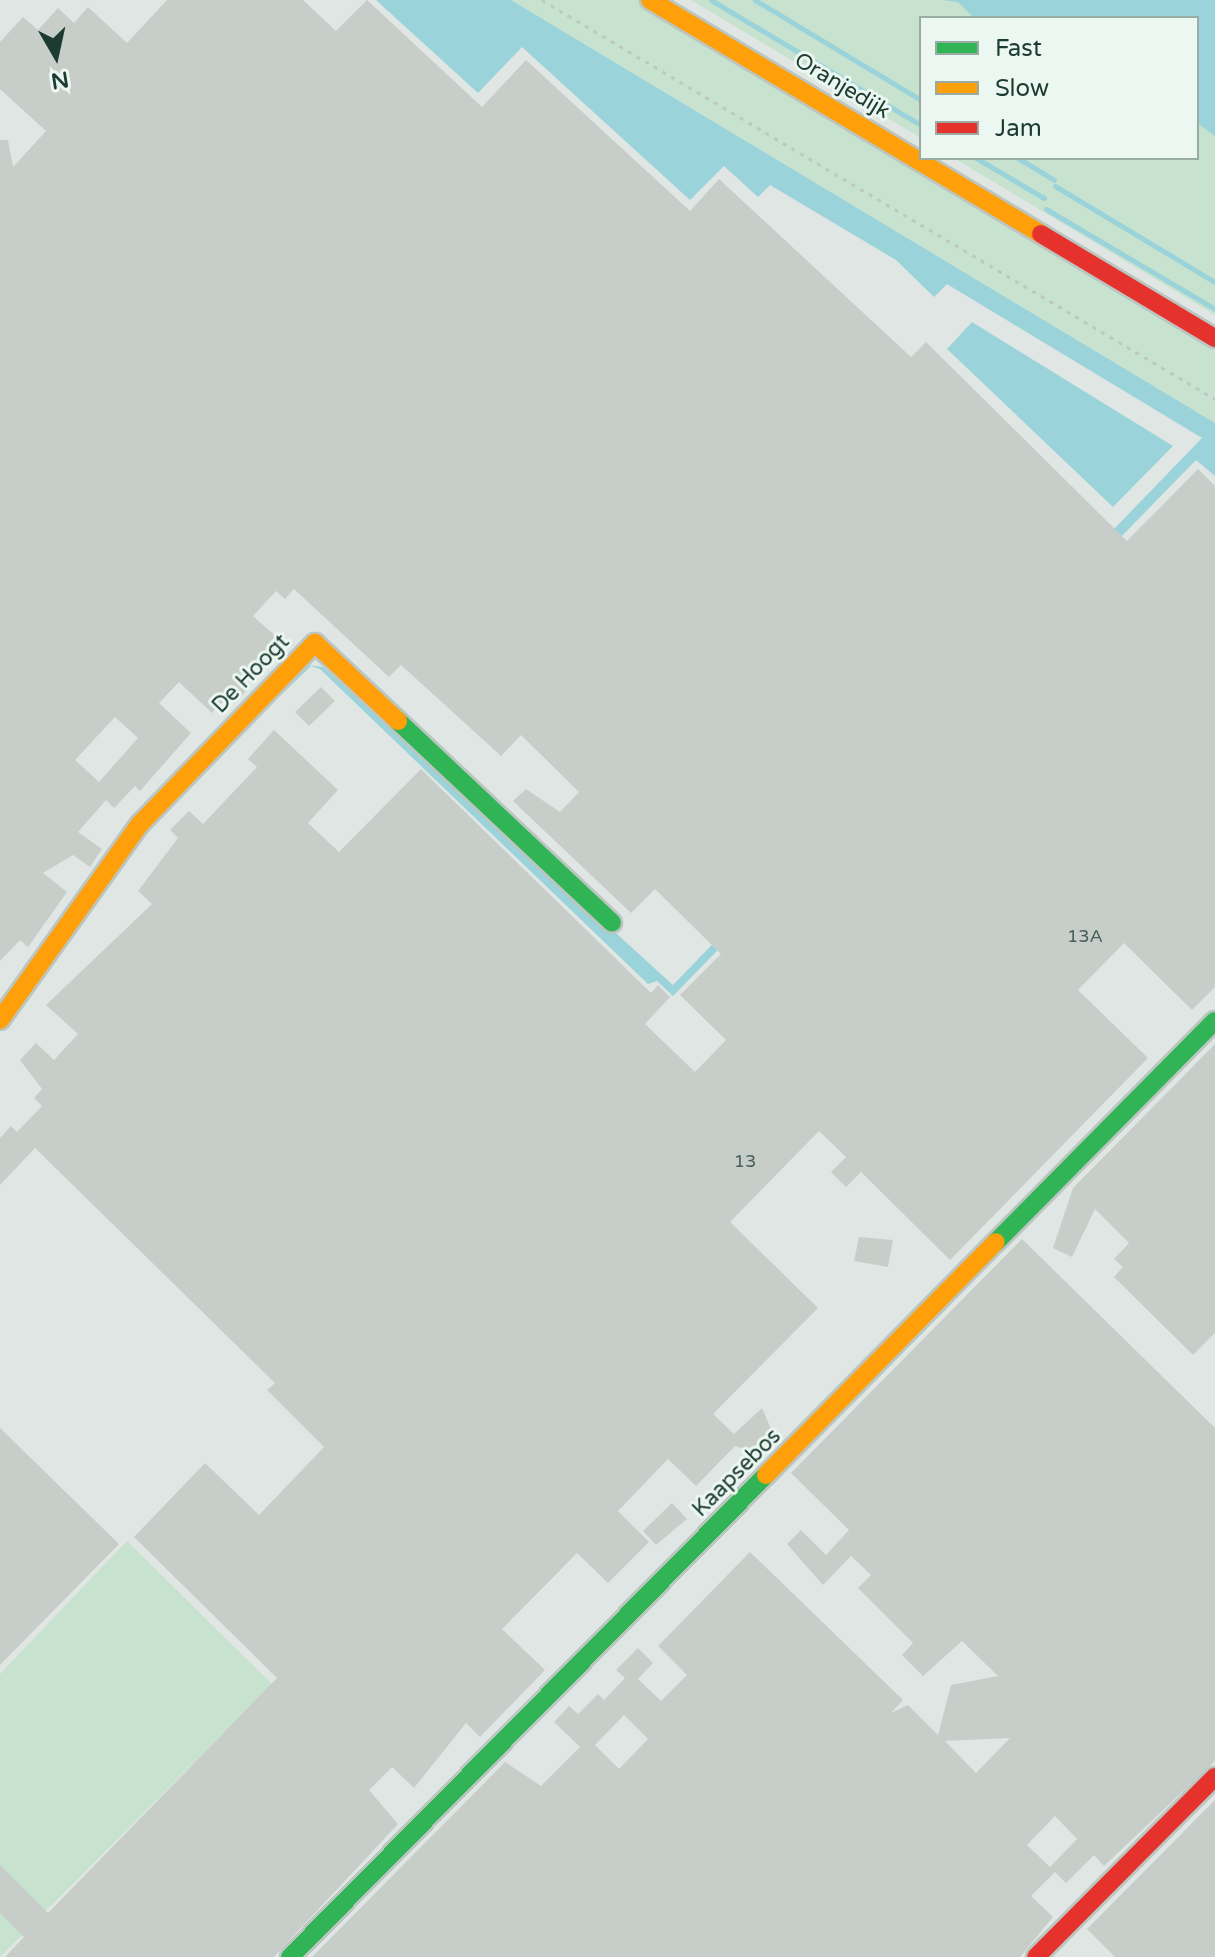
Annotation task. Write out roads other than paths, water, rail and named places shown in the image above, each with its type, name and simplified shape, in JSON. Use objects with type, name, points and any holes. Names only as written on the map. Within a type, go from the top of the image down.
[{"type":"street","name":"Oranjedijk","points":[[650,0],[1215,338]]},
{"type":"street","name":"De Hoogt","points":[[0,1020],[140,824],[315,643],[612,923]]},
{"type":"street","name":"Kaapsebos","points":[[290,1957],[1215,1021]]},
{"type":"street","points":[[1036,1957],[1215,1777]]},
{"type":"water","points":[[376,0],[511,0],[1215,423],[1215,476],[1196,460],[673,996],[657,981],[648,984],[320,669],[311,666],[283,693],[307,665],[323,667],[673,985],[1202,438],[947,284],[934,297],[896,260],[770,185],[758,197],[724,166],[690,200],[522,47],[478,93]]},
{"type":"water","points":[[942,0],[1215,0],[1215,136],[1199,124],[1199,16],[972,16],[958,2]]},
{"type":"water","points":[[972,322],[1173,446],[1113,507],[947,349]]},
{"type":"waterway","points":[[711,0],[919,124]]},
{"type":"waterway","points":[[755,0],[919,99]]},
{"type":"waterway","points":[[979,160],[1044,198]]},
{"type":"waterway","points":[[1021,160],[1054,180]]},
{"type":"waterway","points":[[1055,186],[1215,282]]},
{"type":"waterway","points":[[1046,209],[1215,309]]}]
